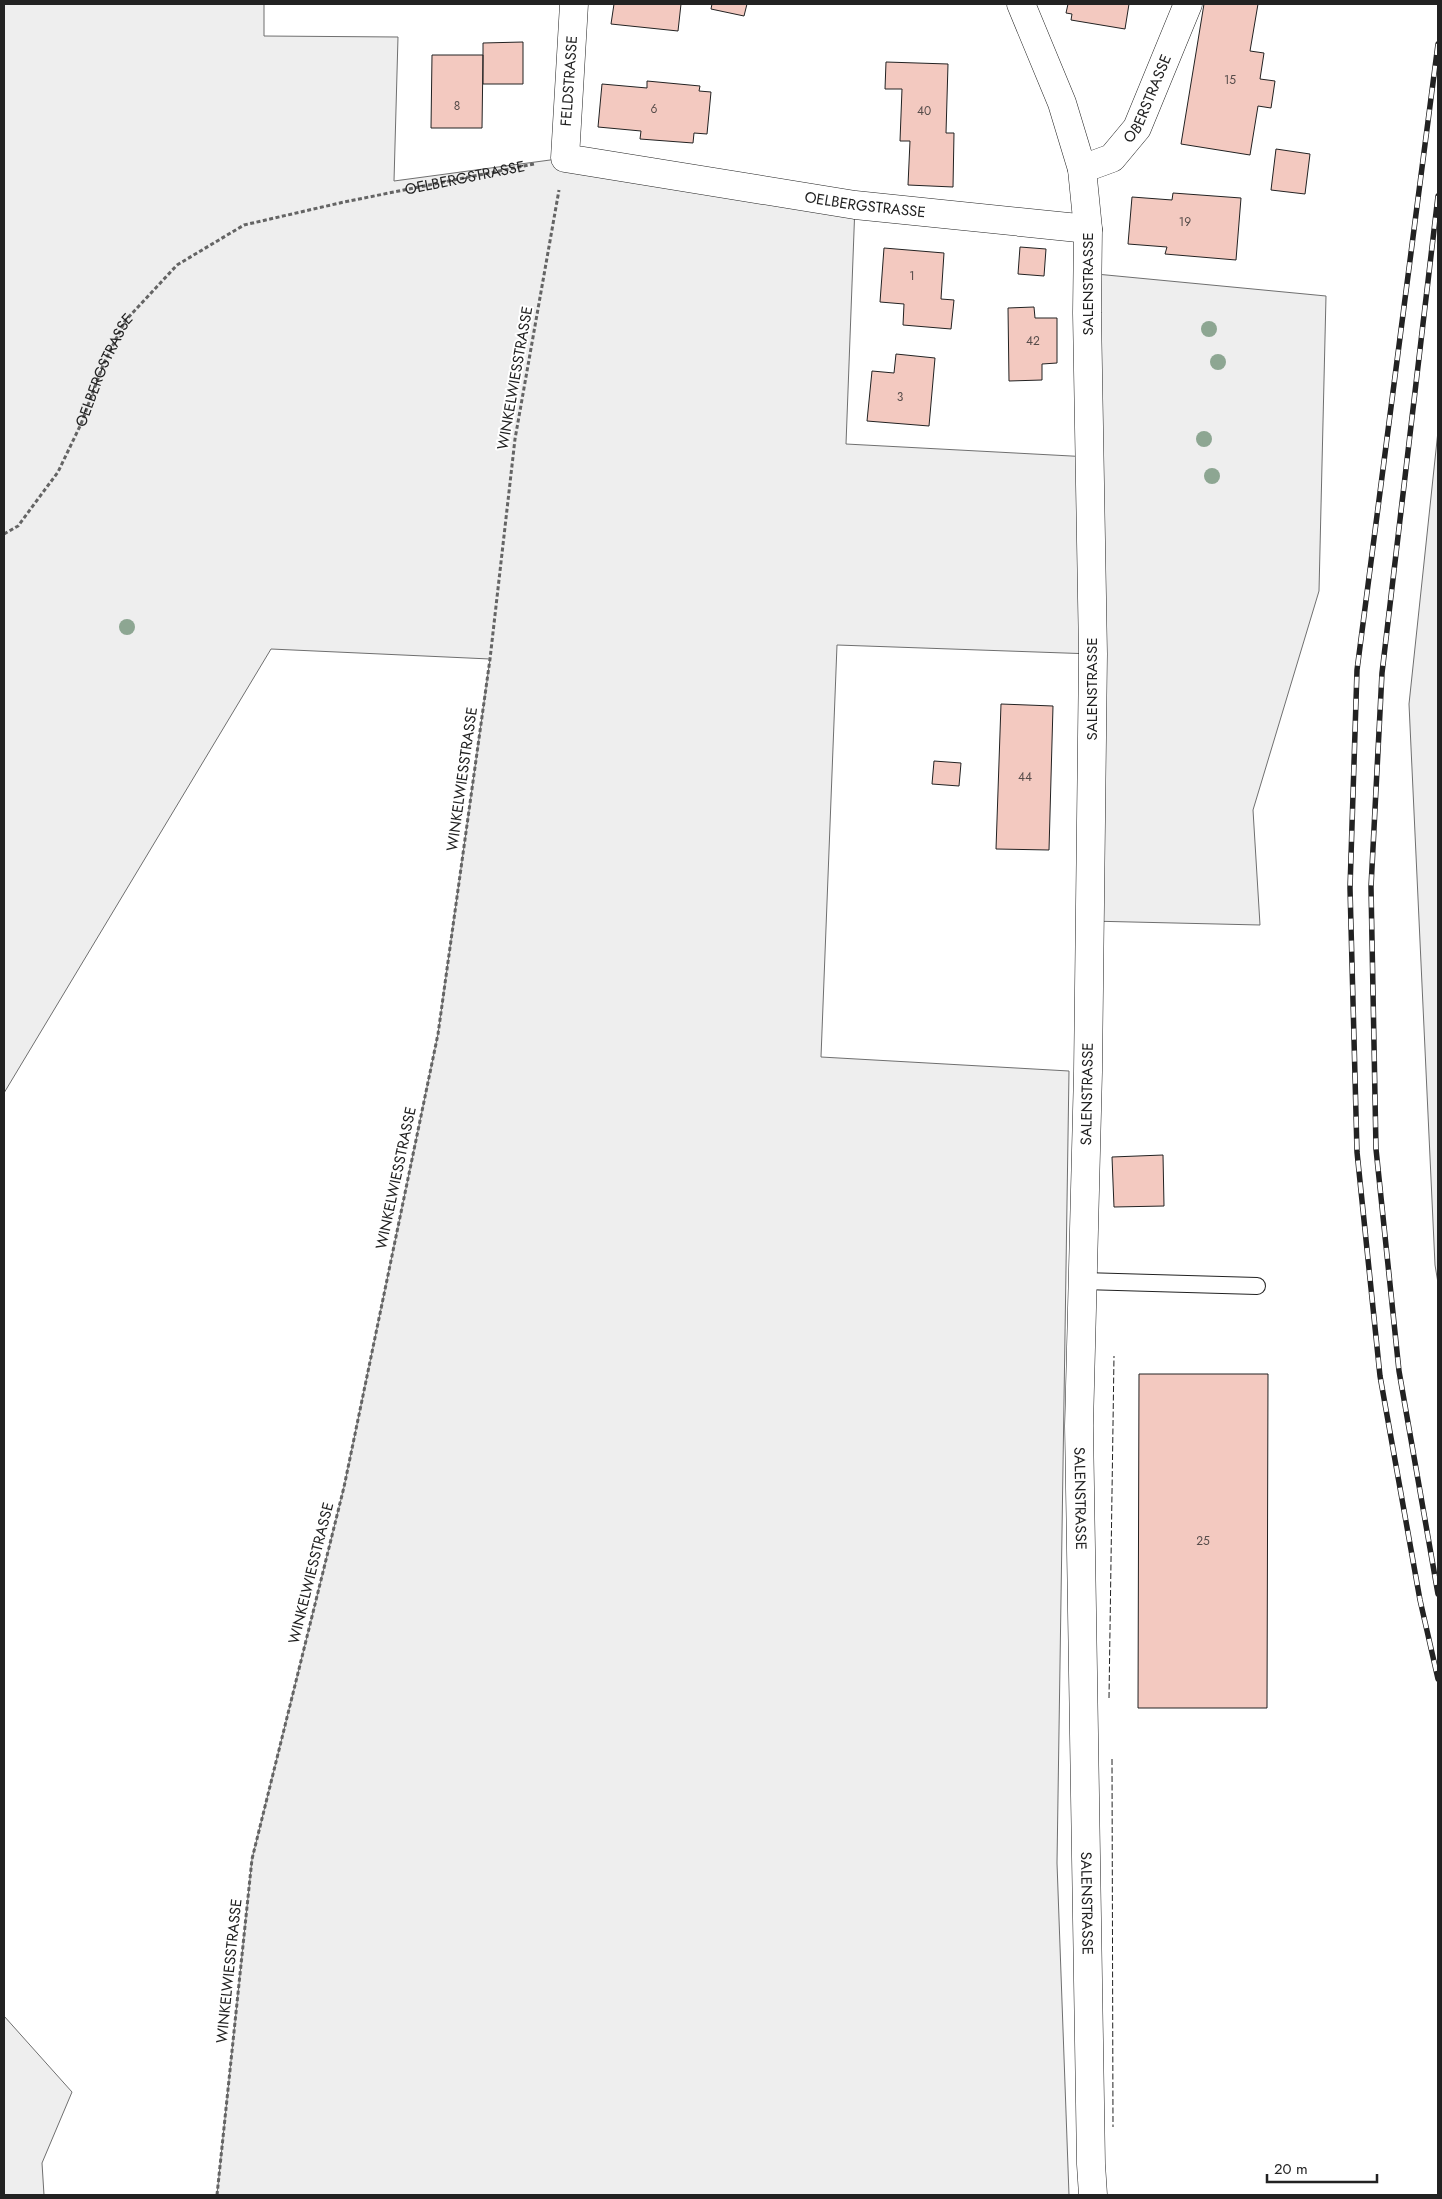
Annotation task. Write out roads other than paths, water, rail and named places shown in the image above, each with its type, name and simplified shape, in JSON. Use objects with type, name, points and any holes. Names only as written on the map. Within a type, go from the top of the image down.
[{"type":"street","name":"FELDSTRASSE","points":[[564,158],[574,4]]},
{"type":"street","name":"SALENSTRASSE","points":[[1021,4],[1062,103],[1082,169],[1088,229],[1087,313],[1093,654],[1080,1426],[1093,2195]]},
{"type":"street","name":"OBERSTRASSE","points":[[1082,169],[1112,158],[1137,128],[1188,4]]},
{"type":"street","name":"OELBERGSTRASSE","points":[[564,158],[855,205],[1088,229]]},
{"type":"lane","points":[[1083,1280],[1258,1286]]},
{"type":"railway","points":[[1438,44],[1357,670],[1350,888],[1357,1152],[1380,1376],[1420,1600],[1438,1679]]},
{"type":"railway","points":[[1438,196],[1382,673],[1371,887],[1376,1149],[1399,1371],[1438,1594]]}]
